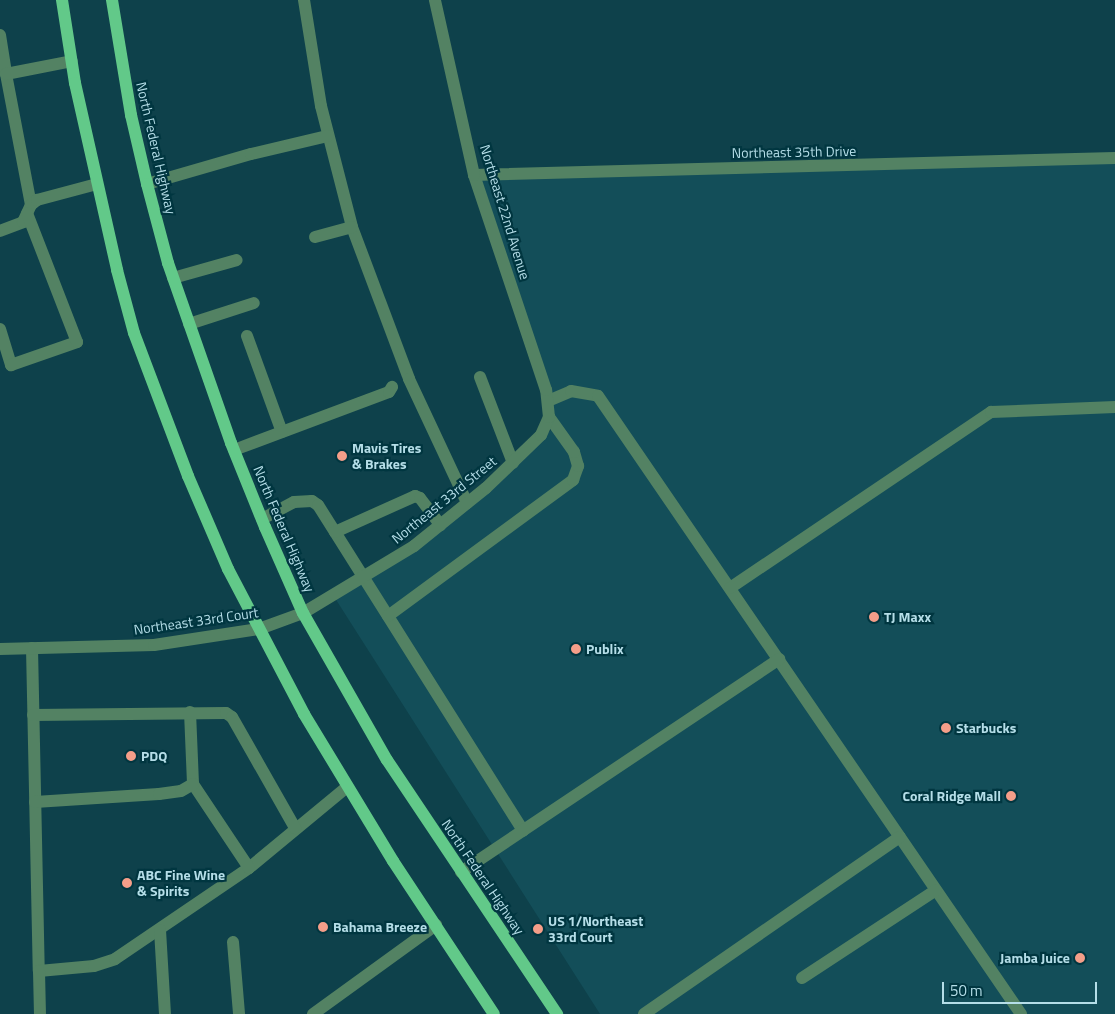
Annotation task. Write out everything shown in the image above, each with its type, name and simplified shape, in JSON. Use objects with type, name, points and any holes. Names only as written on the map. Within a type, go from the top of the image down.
[{"type":"main road","points":[[62,0],[72,61],[97,184],[134,333],[177,451],[228,569],[304,714],[347,787],[494,1014]]},
{"type":"main road","name":"North Federal Highway","points":[[112,0],[131,115],[147,184],[173,278],[234,450],[262,519],[304,612],[387,760],[557,1014]]},
{"type":"street","points":[[304,0],[328,136],[352,227],[409,379],[467,503]]},
{"type":"street","name":"Northeast 22nd Avenue","points":[[435,0],[474,175],[540,368],[548,401]]},
{"type":"street","points":[[0,35],[29,209],[77,342],[5,367],[0,329]]},
{"type":"street","points":[[6,74],[72,61]]},
{"type":"street","points":[[147,184],[251,154],[328,136]]},
{"type":"street","name":"Northeast 35th Drive","points":[[474,175],[1115,158]]},
{"type":"street","points":[[0,231],[23,222],[29,209],[37,200],[97,184]]},
{"type":"street","points":[[315,237],[352,227]]},
{"type":"street","points":[[173,278],[237,260]]},
{"type":"street","points":[[188,324],[254,303]]},
{"type":"street","points":[[247,336],[282,432]]},
{"type":"street","points":[[480,377],[513,464]]},
{"type":"street","points":[[234,450],[389,392],[392,387]]},
{"type":"street","points":[[388,616],[573,480],[578,466],[574,452],[549,417],[548,401],[571,391],[598,396],[1021,1014]]},
{"type":"street","points":[[730,588],[991,412],[1115,407]]},
{"type":"street","name":"Northeast 33rd Street","points":[[304,612],[414,546],[513,464],[541,435],[549,417]]},
{"type":"street","points":[[336,532],[411,496],[420,498],[440,525]]},
{"type":"street","points":[[262,519],[294,502],[312,501],[318,505],[523,831]]},
{"type":"street","name":"Northeast 33rd Court","points":[[0,649],[154,645],[259,629],[304,612]]},
{"type":"street","points":[[32,648],[40,1014]]},
{"type":"street","points":[[461,872],[779,659]]},
{"type":"street","points":[[190,712],[193,784],[249,868]]},
{"type":"street","points":[[33,715],[226,713],[232,717],[295,828]]},
{"type":"street","points":[[35,802],[159,794],[181,791],[193,784]]},
{"type":"street","points":[[39,971],[94,966],[115,959],[249,868],[295,828],[347,787]]},
{"type":"street","points":[[644,1014],[900,837]]},
{"type":"street","points":[[802,978],[936,890]]},
{"type":"street","points":[[314,1014],[436,925]]},
{"type":"street","points":[[160,930],[165,1014]]},
{"type":"street","points":[[233,942],[239,1014]]},
{"type":"shaded area","points":[[1115,160],[1115,1014],[600,1014],[333,595],[467,503],[558,424],[474,175]]},
{"type":"place","name":"Mavis Tires & Brakes","points":[[342,456]]},
{"type":"place","name":"TJ Maxx","points":[[874,617]]},
{"type":"place","name":"Publix","points":[[576,649]]},
{"type":"place","name":"Starbucks","points":[[946,728]]},
{"type":"place","name":"PDQ","points":[[131,756]]},
{"type":"place","name":"Coral Ridge Mall","points":[[1011,796]]},
{"type":"place","name":"ABC Fine Wine & Spirits","points":[[127,883]]},
{"type":"place","name":"Bahama Breeze","points":[[323,927]]},
{"type":"place","name":"US 1/Northeast 33rd Court","points":[[538,929]]},
{"type":"place","name":"Jamba Juice","points":[[1080,958]]}]
